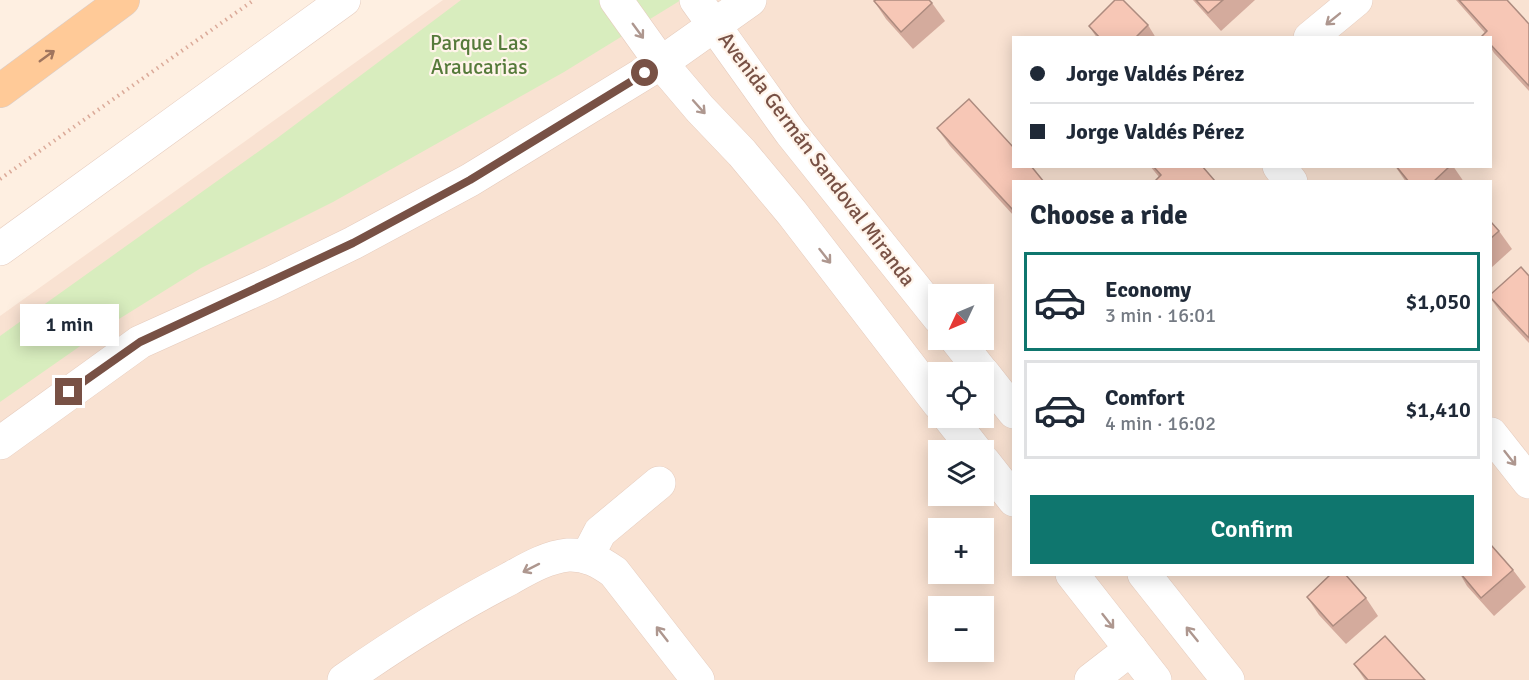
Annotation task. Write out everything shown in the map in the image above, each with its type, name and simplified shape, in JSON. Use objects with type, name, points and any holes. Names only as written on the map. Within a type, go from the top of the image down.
[{"type":"main road","points":[[0,91],[123,0]]},
{"type":"street","points":[[0,249],[344,0]]},
{"type":"street","points":[[616,0],[661,63],[785,204],[928,390]]},
{"type":"street","name":"Avenida Germán Sandoval Miranda","points":[[696,0],[791,133],[928,304]]},
{"type":"street","points":[[0,443],[140,342],[353,243],[470,180],[661,63],[750,0]]},
{"type":"street","points":[[1312,36],[1356,0]]},
{"type":"street","points":[[994,389],[1012,410]]},
{"type":"street","points":[[958,428],[967,440]]},
{"type":"street","points":[[1492,435],[1529,482]]},
{"type":"street","points":[[994,475],[1012,497]]},
{"type":"street","points":[[587,556],[600,532],[659,483]]},
{"type":"street","points":[[344,680],[399,642],[467,601],[554,557],[570,555],[587,556],[614,572],[698,680]]},
{"type":"street","points":[[1074,576],[1155,680]]},
{"type":"street","points":[[1146,576],[1228,680]]},
{"type":"street","points":[[1091,680],[1131,649]]},
{"type":"path","points":[[0,179],[254,0]]},
{"type":"shaded area","points":[[443,0],[1529,0],[1529,680],[0,680],[0,316]]},
{"type":"green space","name":"Parque Las Araucarias","points":[[461,0],[681,0],[564,72],[333,202],[201,268],[119,319],[0,402],[0,336],[276,139]]},
{"type":"building","points":[[929,0],[932,3],[901,32],[874,1]]},
{"type":"building","points":[[1115,0],[1123,0],[1148,25],[1137,36],[1098,36],[1089,26]]},
{"type":"building","points":[[1196,0],[1223,0],[1208,13]]},
{"type":"building","points":[[1459,0],[1507,0],[1529,24],[1529,86],[1492,46],[1492,36],[1482,36],[1487,31]]},
{"type":"building","points":[[969,99],[1012,146],[1012,168],[1033,168],[1042,180],[1012,180],[1012,209],[937,128]]},
{"type":"building","points":[[1155,168],[1204,168],[1214,180],[1156,180],[1161,175]]},
{"type":"building","points":[[1398,168],[1448,168],[1435,180],[1407,180]]},
{"type":"building","points":[[1492,223],[1499,231],[1492,237]]},
{"type":"building","points":[[1521,267],[1529,276],[1529,338],[1492,299],[1492,293]]},
{"type":"building","points":[[1492,546],[1513,570],[1481,598],[1463,576],[1492,576]]},
{"type":"building","points":[[1329,576],[1347,576],[1366,598],[1333,626],[1307,597]]},
{"type":"building","points":[[1385,636],[1425,680],[1368,680],[1354,664]]},
{"type":"route","points":[[69,392],[140,342],[353,243],[470,180],[645,73]]}]
